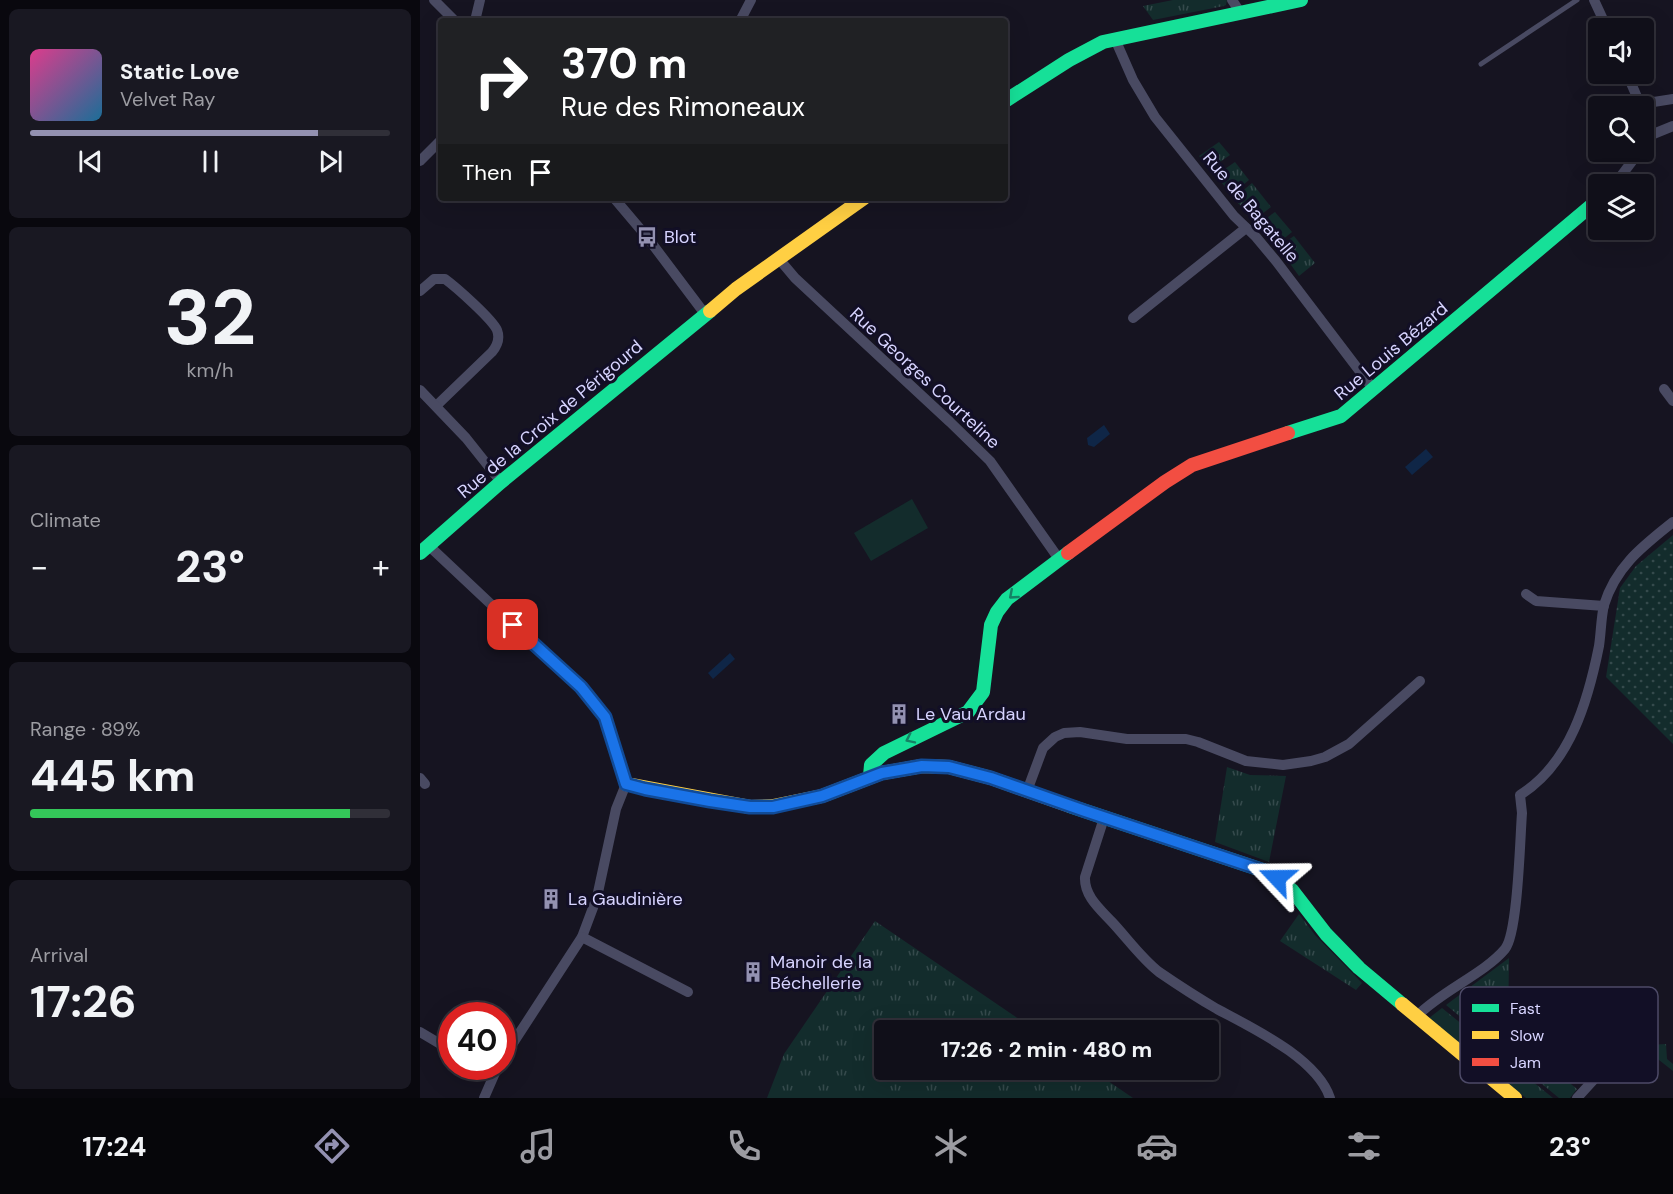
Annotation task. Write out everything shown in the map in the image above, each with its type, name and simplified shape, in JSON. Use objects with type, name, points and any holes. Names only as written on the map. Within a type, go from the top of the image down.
[{"type":"street","points":[[434,0],[452,18]]},
{"type":"street","points":[[476,18],[480,0]]},
{"type":"street","points":[[742,18],[751,0]]},
{"type":"street","points":[[1008,99],[1086,50],[1115,39],[1236,6],[1301,0]]},
{"type":"street","points":[[1594,0],[1602,18]]},
{"type":"street","name":"Rue de Bagatelle","points":[[1115,39],[1133,80],[1155,117],[1234,216],[1276,261],[1374,390]]},
{"type":"street","points":[[1654,103],[1673,99]]},
{"type":"street","points":[[1654,135],[1673,126]]},
{"type":"street","points":[[420,161],[438,143]]},
{"type":"street","points":[[617,201],[705,314]]},
{"type":"street","name":"Rue de la Croix de Périgourd","points":[[424,549],[501,482],[705,314],[860,201]]},
{"type":"street","name":"Rue Louis Bézard","points":[[870,776],[871,765],[884,753],[968,712],[975,705],[983,692],[992,626],[997,612],[1007,599],[1165,482],[1192,465],[1341,416],[1588,208]]},
{"type":"street","points":[[1134,318],[1246,228]]},
{"type":"street","name":"Rue Georges Courteline","points":[[779,259],[795,278],[990,461],[1059,559]]},
{"type":"street","points":[[420,291],[434,279],[446,279],[487,318],[498,334],[496,347],[492,352],[436,406]]},
{"type":"street","points":[[1664,389],[1673,401]]},
{"type":"street","points":[[420,390],[466,438],[501,482]]},
{"type":"street","points":[[1418,1016],[1490,962],[1505,949],[1511,939],[1521,823],[1520,795],[1537,784],[1558,759],[1576,726],[1592,680],[1602,630],[1604,606],[1620,572],[1633,554],[1673,522]]},
{"type":"street","points":[[424,549],[593,700],[610,728],[626,784],[616,808],[597,897],[582,937],[516,1038]]},
{"type":"street","points":[[1526,594],[1536,601],[1604,606]]},
{"type":"street","points":[[1027,791],[1043,748],[1055,737],[1064,733],[1080,732],[1127,739],[1186,739],[1246,761],[1283,765],[1311,761],[1325,757],[1348,744],[1420,681]]},
{"type":"street","points":[[626,784],[710,801],[750,807],[773,807],[822,796],[870,776],[922,766],[949,767],[991,778],[1268,872],[1292,890],[1343,953],[1460,1054]]},
{"type":"street","points":[[1104,818],[1084,885],[1095,903],[1157,970],[1303,1061],[1327,1090],[1329,1098]]},
{"type":"street","points":[[582,937],[688,992]]},
{"type":"street","points":[[420,1032],[438,1043]]},
{"type":"street","points":[[484,1098],[491,1080]]},
{"type":"street","points":[[1492,1083],[1506,1096]]},
{"type":"street","points":[[1577,1098],[1591,1083]]},
{"type":"lane","points":[[1480,64],[1577,0]]},
{"type":"green space","points":[[1173,0],[1227,0],[1224,6],[1153,20],[1143,6]]},
{"type":"green space","points":[[1219,142],[1230,155],[1210,169],[1199,156]]},
{"type":"green space","points":[[1235,162],[1249,180],[1231,195],[1216,175]]},
{"type":"green space","points":[[1252,183],[1271,207],[1253,221],[1234,198]]},
{"type":"green space","points":[[1275,212],[1292,232],[1276,245],[1257,225]]},
{"type":"green space","points":[[1294,236],[1315,263],[1299,276],[1278,247]]},
{"type":"green space","points":[[912,499],[928,528],[871,561],[854,533]]},
{"type":"green space","points":[[1673,535],[1673,744],[1606,677],[1620,588],[1636,566]]},
{"type":"green space","points":[[1227,767],[1250,775],[1286,776],[1269,862],[1215,842]]},
{"type":"green space","points":[[1299,914],[1315,935],[1362,983],[1356,990],[1280,941]]},
{"type":"green space","points":[[875,921],[1020,1020],[874,1020],[874,1080],[1107,1080],[1133,1098],[767,1098],[784,1054]]},
{"type":"green space","points":[[1509,958],[1509,987],[1470,987]]},
{"type":"green space","points":[[1460,995],[1460,1017],[1446,1005]]},
{"type":"green space","points":[[1442,1008],[1460,1023],[1460,1044],[1429,1018]]},
{"type":"green space","points":[[1658,1044],[1666,1044],[1667,1059],[1673,1064],[1673,1071],[1658,1059]]},
{"type":"green space","points":[[1508,1083],[1534,1083],[1553,1098],[1526,1098]]},
{"type":"green space","points":[[1541,1083],[1570,1083],[1577,1089],[1570,1098],[1559,1098]]},
{"type":"water","points":[[1104,425],[1110,434],[1094,447],[1088,445],[1087,438]]},
{"type":"water","points":[[1426,449],[1433,457],[1412,475],[1405,467]]},
{"type":"water","points":[[730,653],[735,659],[713,679],[708,673]]},
{"type":"traffic: fast","points":[[1008,99],[1069,60],[1103,42],[1301,0]]},
{"type":"traffic: fast","points":[[1288,433],[1341,416],[1588,208]]},
{"type":"traffic: fast","points":[[420,553],[501,482],[710,311]]},
{"type":"traffic: fast","points":[[870,776],[871,765],[884,753],[968,712],[983,692],[991,625],[997,612],[1007,599],[1068,553]]},
{"type":"traffic: fast","points":[[1070,806],[1268,872],[1292,890],[1326,934],[1359,968],[1402,1004]]},
{"type":"traffic: slow","points":[[710,311],[736,289],[860,201]]},
{"type":"traffic: slow","points":[[626,784],[750,807],[773,806],[822,796],[882,773],[922,766],[949,767],[991,778],[1070,806]]},
{"type":"traffic: slow","points":[[1402,1004],[1460,1052]]},
{"type":"traffic: slow","points":[[1497,1083],[1515,1098]]},
{"type":"traffic: jam","points":[[1068,553],[1192,465],[1288,433]]},
{"type":"place","name":"Blot","points":[[647,237]]},
{"type":"place","name":"Le Vau Ardau","points":[[899,714]]},
{"type":"place","name":"La Gaudinière","points":[[551,899]]},
{"type":"place","name":"Manoir de la Béchellerie","points":[[753,972]]},
{"type":"route","points":[[513,625],[593,700],[610,728],[626,784],[710,801],[750,807],[773,807],[822,796],[870,776],[895,770],[922,766],[949,767],[991,778],[1268,872],[1277,878]]}]
